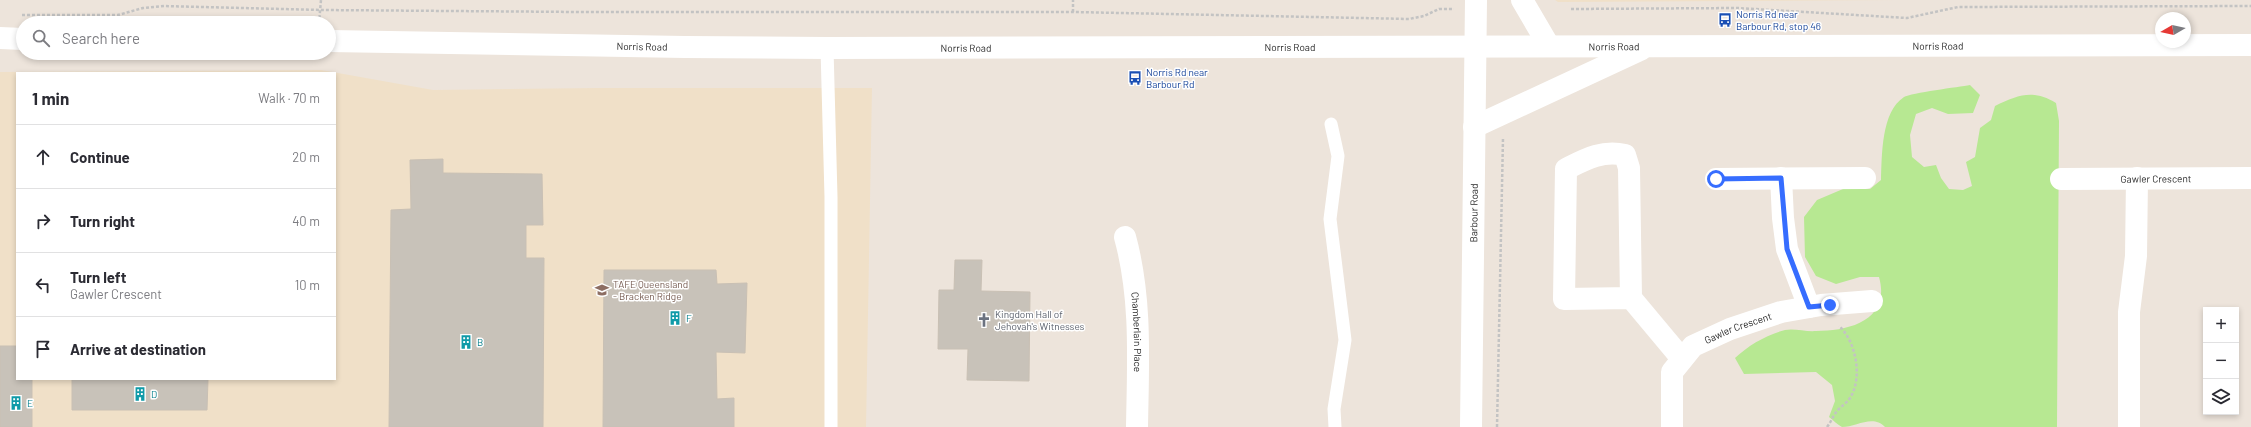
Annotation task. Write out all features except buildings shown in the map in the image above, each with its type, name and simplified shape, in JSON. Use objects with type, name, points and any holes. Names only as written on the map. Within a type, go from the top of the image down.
[{"type":"main road","name":"Barbour Road","points":[[1471,427],[1476,0]]},
{"type":"main road","points":[[1522,0],[1549,46]]},
{"type":"main road","points":[[0,38],[16,39]]},
{"type":"main road","name":"Norris Road","points":[[336,41],[827,48],[1475,45],[2251,45]]},
{"type":"main road","points":[[1474,127],[1647,46]]},
{"type":"main road","points":[[1631,298],[1564,299],[1566,169],[1595,154],[1612,152],[1625,154],[1630,168],[1631,298],[1682,360]]},
{"type":"main road","points":[[1781,178],[1787,249],[1819,306]]},
{"type":"main road","points":[[1716,179],[1865,178]]},
{"type":"main road","points":[[2129,427],[2129,312],[2136,256],[2137,178]]},
{"type":"main road","name":"Gawler Crescent","points":[[2061,179],[2251,178]]},
{"type":"main road","name":"Chamberlain Place","points":[[1125,237],[1132,263],[1138,320],[1137,427]]},
{"type":"main road","name":"Gawler Crescent","points":[[1672,427],[1672,372],[1693,346],[1730,329],[1780,312],[1819,306],[1872,301]]},
{"type":"lane","points":[[827,48],[831,197],[831,427]]},
{"type":"lane","points":[[1331,124],[1338,156],[1330,220],[1345,340],[1334,409],[1335,427]]},
{"type":"path","points":[[320,16],[321,0]]},
{"type":"path","points":[[1073,0],[1073,12]]},
{"type":"path","points":[[16,16],[118,15],[143,8],[164,6],[321,10],[861,14],[1073,12],[1408,20],[1424,16],[1439,9],[1448,9]]},
{"type":"path","points":[[1571,9],[1744,9],[1907,18],[1958,7],[2251,6]]},
{"type":"path","points":[[1497,427],[1503,136]]},
{"type":"path","points":[[1819,306],[1846,332],[1851,343],[1856,370],[1856,383],[1851,397],[1837,411],[1827,427]]},
{"type":"shaded area","points":[[1555,0],[1897,0],[1558,2]]},
{"type":"shaded area","name":"TAFE Queensland - Bracken Ridge","points":[[321,70],[332,72],[16,72],[16,380],[336,380],[336,73],[433,90],[598,88],[872,88],[866,427],[0,427],[0,72]]},
{"type":"green space","points":[[1970,85],[1980,95],[1973,113],[1948,114],[1932,108],[1916,114],[1910,135],[1912,157],[1924,167],[1936,165],[1941,178],[1949,189],[1963,190],[1972,186],[1966,162],[1975,157],[1980,128],[1991,120],[1995,106],[2011,99],[2026,95],[2040,96],[2056,103],[2059,121],[2057,427],[1885,427],[1880,423],[1870,421],[1842,427],[1829,417],[1835,401],[1832,385],[1816,372],[1744,374],[1735,358],[1752,345],[1765,338],[1785,330],[1812,331],[1842,329],[1865,320],[1873,313],[1879,304],[1881,292],[1879,277],[1860,277],[1836,284],[1816,276],[1805,257],[1804,217],[1817,200],[1843,189],[1870,189],[1881,180],[1884,135],[1887,123],[1896,104],[1904,97],[1908,95]]},
{"type":"place","name":"Norris Rd near Barbour Rd, stop 46","points":[[1725,20]]},
{"type":"place","name":"Norris Rd near Barbour Rd","points":[[1135,78]]},
{"type":"place","name":"TAFE Queensland - Bracken Ridge","points":[[602,290]]},
{"type":"place","name":"F","points":[[675,318]]},
{"type":"place","name":"Kingdom Hall of Jehovah's Witnesses","points":[[984,320]]},
{"type":"place","name":"B","points":[[466,342]]},
{"type":"place","name":"D","points":[[140,394]]},
{"type":"place","name":"E","points":[[16,403]]},
{"type":"route","points":[[1716,179],[1781,178],[1783,218],[1787,249],[1809,307],[1830,305]]}]
